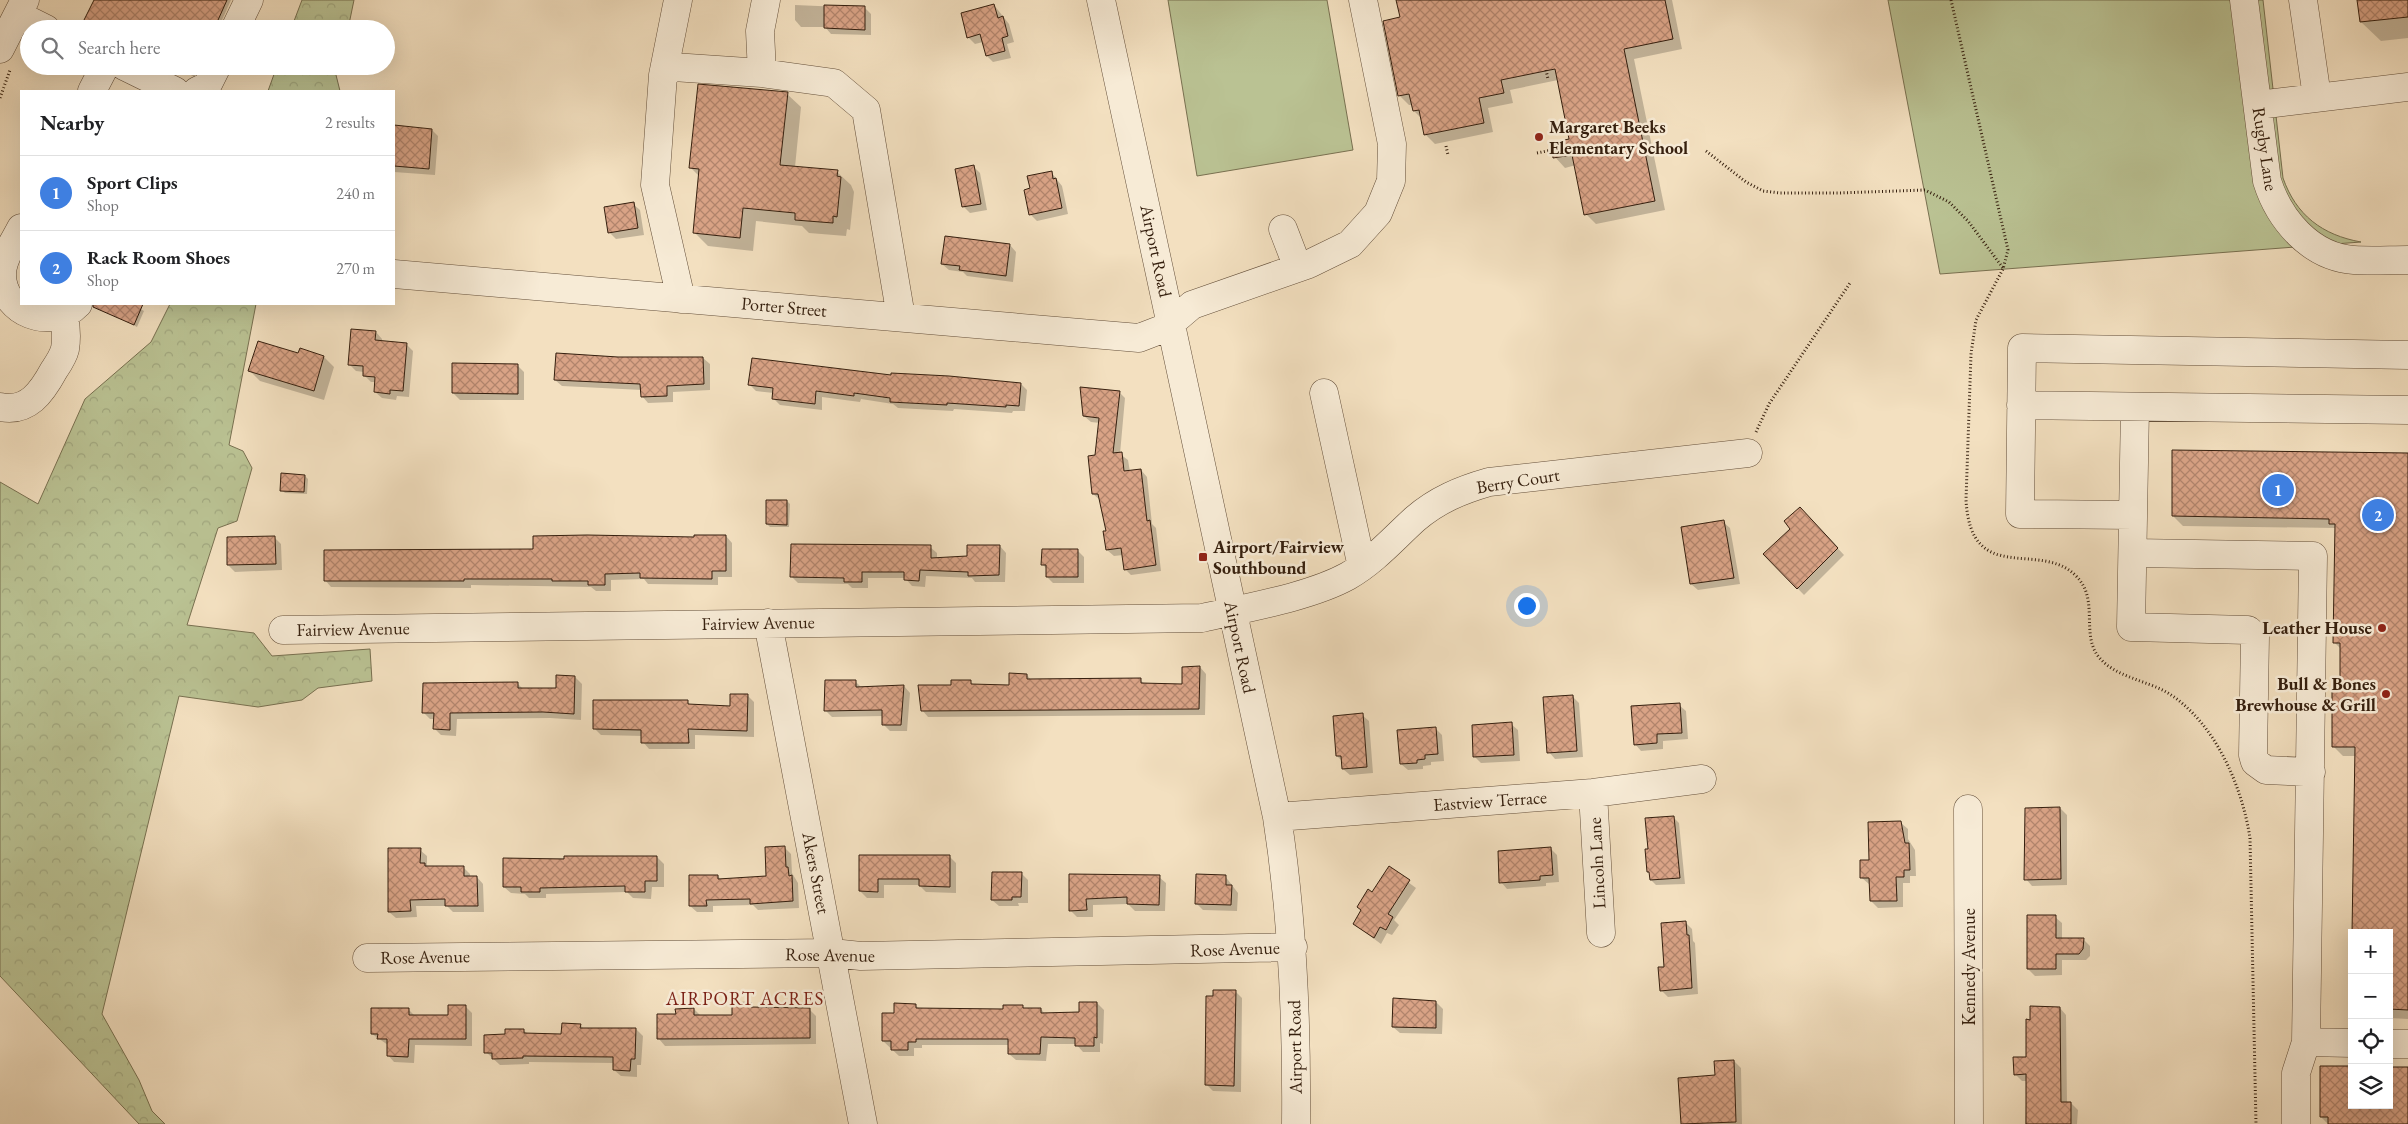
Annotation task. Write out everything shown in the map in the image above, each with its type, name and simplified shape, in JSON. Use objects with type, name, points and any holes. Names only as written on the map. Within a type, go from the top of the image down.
[{"type":"street","points":[[239,20],[249,0]]},
{"type":"street","points":[[678,0],[663,75],[654,185],[681,298]]},
{"type":"street","points":[[762,73],[760,31],[766,0]]},
{"type":"street","name":"Airport Road","points":[[1101,0],[1172,322],[1277,817],[1287,880],[1293,947],[1296,1124]]},
{"type":"street","name":"Porter Street","points":[[395,274],[1139,338],[1155,333],[1192,305],[1298,268],[1350,244],[1378,213],[1391,181],[1392,144],[1362,0]]},
{"type":"street","name":"Rugby Lane","points":[[2244,0],[2267,181],[2274,203],[2298,235],[2325,253],[2352,260],[2408,260]]},
{"type":"street","points":[[2303,0],[2317,97]]},
{"type":"street","points":[[0,49],[21,8],[35,20]]},
{"type":"street","points":[[663,75],[673,67],[762,73],[834,83],[866,110],[901,317]]},
{"type":"street","points":[[93,90],[100,75]]},
{"type":"street","points":[[142,75],[173,90]]},
{"type":"street","points":[[199,90],[207,86],[212,75]]},
{"type":"street","points":[[2258,105],[2408,87]]},
{"type":"street","points":[[1283,228],[1298,268]]},
{"type":"street","points":[[20,230],[3,263],[3,299],[13,303],[30,315],[53,318],[71,309]]},
{"type":"street","points":[[0,406],[16,408],[26,404],[42,392],[65,352],[71,309]]},
{"type":"street","points":[[2133,515],[2020,514],[2022,348],[2408,355]]},
{"type":"street","points":[[1324,393],[1362,567]]},
{"type":"street","points":[[2021,405],[2135,408],[2408,410]]},
{"type":"street","points":[[2135,408],[2134,553],[2131,627],[2248,630],[2255,636],[2254,762],[2266,770],[2311,772]]},
{"type":"street","name":"Berry Court","points":[[1232,611],[1324,588],[1375,558],[1414,520],[1437,502],[1462,490],[1489,482],[1748,453]]},
{"type":"street","points":[[2134,553],[2313,556],[2306,1042],[2296,1073],[2296,1124]]},
{"type":"street","name":"Fairview Avenue","points":[[283,630],[1202,618],[1232,611]]},
{"type":"street","name":"Akers Street","points":[[768,623],[863,1124]]},
{"type":"street","name":"Eastview Terrace","points":[[1277,817],[1593,793],[1702,779]]},
{"type":"street","name":"Lincoln Lane","points":[[1593,793],[1600,934]]},
{"type":"street","name":"Kennedy Avenue","points":[[1968,809],[1969,1124]]},
{"type":"street","name":"Rose Avenue","points":[[367,958],[832,954],[870,956],[1293,947]]},
{"type":"street","points":[[2306,1042],[2348,1043]]},
{"type":"street","points":[[2393,1044],[2408,1044]]},
{"type":"path","points":[[1951,0],[2008,250],[2003,269],[1976,320],[1971,354],[1966,500],[1969,524],[1974,537],[1984,548],[2000,555],[2049,563],[2064,568],[2077,577],[2086,590],[2089,603],[2090,639],[2097,655],[2107,665],[2169,694],[2208,732],[2228,764],[2240,794],[2250,838],[2256,1124]]},
{"type":"path","points":[[1546,70],[1548,79]]},
{"type":"path","points":[[1446,146],[1448,155]]},
{"type":"path","points":[[1537,153],[1552,150]]},
{"type":"path","points":[[1706,151],[1746,182],[1763,190],[1780,193],[1840,193],[1925,190],[1949,202],[1968,221],[2003,269]]},
{"type":"path","points":[[1748,453],[1768,404],[1850,283]]},
{"type":"green space","points":[[302,0],[354,0],[350,20],[294,20]]},
{"type":"green space","points":[[1168,0],[1327,0],[1353,150],[1197,176]]},
{"type":"green space","points":[[1888,0],[2263,0],[2283,178],[2288,191],[2303,213],[2312,221],[2334,234],[2361,242],[1940,274]]},
{"type":"green space","points":[[274,75],[336,75],[340,90],[268,90]]},
{"type":"green space","points":[[170,305],[256,305],[229,445],[243,451],[252,468],[237,521],[218,528],[187,625],[254,633],[272,656],[370,649],[372,681],[318,688],[302,700],[258,707],[179,696],[102,1014],[139,1080],[152,1111],[165,1124],[139,1124],[0,976],[0,482],[38,504],[85,399],[151,342]]},
{"type":"building","points":[[94,0],[227,0],[218,20],[84,20]]},
{"type":"building","points":[[1396,0],[1665,0],[1673,39],[1624,49],[1655,201],[1584,215],[1572,155],[1553,158],[1551,143],[1569,139],[1555,69],[1501,80],[1504,93],[1479,98],[1484,123],[1424,135],[1419,110],[1413,111],[1409,94],[1398,96],[1383,21],[1400,17]]},
{"type":"building","points":[[2357,0],[2408,0],[2408,17],[2360,22]]},
{"type":"building","points":[[994,4],[998,18],[1003,16],[1008,36],[1002,38],[1005,51],[986,56],[980,34],[967,38],[961,13]]},
{"type":"building","points":[[824,5],[865,6],[865,30],[824,28]]},
{"type":"building","points":[[698,84],[788,92],[780,165],[838,170],[837,176],[841,177],[837,217],[833,216],[833,223],[795,220],[795,213],[743,208],[740,238],[693,233],[699,169],[689,168]]},
{"type":"building","points":[[395,125],[432,129],[429,169],[395,166]]},
{"type":"building","points":[[974,165],[981,204],[962,207],[955,169]]},
{"type":"building","points":[[1052,171],[1053,179],[1056,178],[1062,208],[1029,215],[1024,190],[1030,188],[1027,176]]},
{"type":"building","points":[[634,202],[638,228],[608,233],[604,207]]},
{"type":"building","points":[[945,236],[1010,244],[1006,276],[959,270],[960,266],[941,264]]},
{"type":"building","points":[[93,305],[143,305],[134,325],[93,307]]},
{"type":"building","points":[[351,329],[376,331],[375,340],[407,343],[403,391],[390,390],[390,394],[374,392],[375,377],[363,376],[363,366],[348,365]]},
{"type":"building","points":[[258,341],[298,353],[300,348],[324,356],[314,391],[248,371]]},
{"type":"building","points":[[556,353],[618,357],[703,357],[704,384],[667,386],[667,396],[641,397],[640,384],[554,380]]},
{"type":"building","points":[[752,358],[891,375],[891,373],[949,376],[1021,383],[1019,406],[890,402],[890,398],[854,393],[854,396],[816,391],[815,404],[772,399],[773,388],[748,385]]},
{"type":"building","points":[[452,363],[518,364],[518,394],[452,393]]},
{"type":"building","points":[[1080,387],[1120,391],[1113,453],[1122,452],[1124,471],[1141,469],[1147,521],[1150,520],[1156,565],[1124,570],[1121,548],[1106,550],[1103,531],[1106,531],[1098,494],[1092,494],[1088,456],[1095,455],[1099,418],[1083,416]]},
{"type":"building","points":[[2172,450],[2408,453],[2408,1010],[2393,1009],[2393,929],[2352,929],[2355,747],[2332,747],[2332,691],[2340,691],[2340,643],[2333,643],[2335,524],[2329,524],[2329,519],[2172,516]]},
{"type":"building","points":[[281,473],[305,475],[304,492],[280,491]]},
{"type":"building","points":[[766,500],[787,500],[787,525],[766,524]]},
{"type":"building","points":[[1800,507],[1838,548],[1797,589],[1763,554],[1790,529],[1784,521]]},
{"type":"building","points":[[1724,520],[1734,578],[1690,584],[1681,527]]},
{"type":"building","points":[[694,535],[726,535],[726,571],[712,571],[712,579],[640,578],[640,573],[605,574],[605,585],[588,585],[588,581],[552,581],[552,579],[324,581],[324,550],[533,549],[533,536],[694,537]]},
{"type":"building","points":[[275,536],[276,564],[227,565],[227,537]]},
{"type":"building","points":[[791,544],[931,545],[931,558],[967,556],[967,545],[1000,545],[999,575],[968,576],[968,572],[920,570],[919,581],[904,580],[904,572],[862,572],[862,582],[844,582],[844,578],[790,577]]},
{"type":"building","points":[[1042,549],[1078,549],[1078,577],[1046,577],[1046,565],[1041,565]]},
{"type":"building","points":[[1200,666],[1199,709],[921,711],[918,685],[951,685],[951,680],[971,680],[971,684],[1009,685],[1009,673],[1027,674],[1027,679],[1141,678],[1141,683],[1182,684],[1182,667]]},
{"type":"building","points":[[556,675],[575,676],[574,714],[543,712],[450,713],[450,730],[433,729],[434,713],[422,713],[423,683],[518,682],[518,688],[556,688]]},
{"type":"building","points":[[825,680],[856,680],[856,687],[904,685],[901,725],[882,725],[882,710],[824,711]]},
{"type":"building","points":[[730,694],[748,694],[747,731],[688,729],[689,743],[641,743],[641,730],[593,729],[593,700],[688,700],[688,704],[730,706]]},
{"type":"building","points":[[1573,695],[1577,751],[1547,753],[1543,697]]},
{"type":"building","points":[[1680,703],[1682,733],[1657,734],[1657,743],[1634,745],[1631,706]]},
{"type":"building","points":[[1363,713],[1367,767],[1342,769],[1341,756],[1336,756],[1333,716]]},
{"type":"building","points":[[1512,722],[1514,755],[1473,757],[1472,725]]},
{"type":"building","points":[[1436,727],[1438,754],[1425,755],[1425,759],[1417,760],[1417,763],[1400,764],[1397,730]]},
{"type":"building","points":[[2060,807],[2061,879],[2024,880],[2025,808]]},
{"type":"building","points":[[1674,816],[1680,878],[1650,880],[1649,872],[1647,872],[1645,849],[1648,849],[1645,818]]},
{"type":"building","points":[[1901,821],[1905,843],[1909,843],[1910,870],[1904,870],[1904,877],[1896,877],[1897,901],[1870,901],[1869,878],[1860,878],[1860,860],[1869,860],[1868,822]]},
{"type":"building","points":[[785,846],[786,867],[788,867],[789,876],[792,875],[793,901],[750,904],[750,899],[706,900],[707,906],[689,906],[689,875],[718,875],[718,879],[766,876],[765,847]]},
{"type":"building","points":[[1551,847],[1553,875],[1540,876],[1540,880],[1499,883],[1498,851]]},
{"type":"building","points":[[388,848],[421,848],[420,863],[425,863],[425,866],[464,866],[464,876],[477,876],[478,906],[445,906],[445,899],[410,900],[411,911],[388,912]]},
{"type":"building","points":[[859,855],[950,855],[950,887],[919,886],[919,879],[878,879],[878,892],[859,891]]},
{"type":"building","points":[[564,856],[657,856],[657,881],[645,881],[645,892],[625,892],[625,886],[540,888],[540,892],[521,892],[521,887],[503,887],[503,858],[564,859]]},
{"type":"building","points":[[1389,866],[1410,880],[1388,914],[1393,917],[1386,930],[1380,927],[1374,938],[1353,924],[1361,910],[1357,907],[1368,889],[1372,892]]},
{"type":"building","points":[[992,872],[1022,872],[1021,897],[1012,897],[1012,900],[991,900]]},
{"type":"building","points":[[1069,874],[1160,875],[1159,905],[1127,904],[1127,897],[1086,899],[1087,910],[1069,911]]},
{"type":"building","points":[[1196,874],[1226,875],[1226,885],[1232,885],[1231,905],[1195,904]]},
{"type":"building","points":[[2027,915],[2056,915],[2056,938],[2084,938],[2083,949],[2079,954],[2056,954],[2056,969],[2027,969]]},
{"type":"building","points":[[1686,921],[1687,935],[1689,935],[1692,988],[1660,991],[1658,967],[1664,967],[1661,923]]},
{"type":"building","points":[[1213,990],[1236,990],[1234,1086],[1205,1085],[1206,996],[1213,996]]},
{"type":"building","points":[[1393,998],[1436,1001],[1436,1028],[1392,1027]]},
{"type":"building","points":[[751,1002],[751,1007],[810,1008],[810,1038],[657,1039],[657,1014],[676,1014],[675,1009],[694,1008],[694,1015],[732,1015],[732,1003]]},
{"type":"building","points":[[1079,1002],[1097,1002],[1097,1038],[1094,1037],[1094,1046],[1075,1046],[1075,1038],[1041,1037],[1040,1054],[1008,1054],[1008,1039],[916,1039],[916,1042],[908,1042],[908,1050],[891,1050],[891,1041],[882,1041],[882,1013],[894,1013],[894,1003],[916,1004],[916,1008],[1003,1009],[1003,1005],[1023,1005],[1023,1008],[1041,1008],[1041,1013],[1079,1012]]},
{"type":"building","points":[[448,1005],[466,1005],[466,1039],[409,1039],[408,1057],[387,1056],[387,1039],[377,1039],[378,1034],[371,1034],[371,1008],[409,1008],[409,1015],[448,1015]]},
{"type":"building","points":[[2030,1006],[2060,1007],[2061,1102],[2071,1102],[2071,1124],[2026,1124],[2026,1074],[2014,1075],[2013,1057],[2026,1057],[2026,1019],[2030,1020]]},
{"type":"building","points":[[562,1023],[581,1024],[580,1028],[636,1028],[635,1059],[631,1059],[630,1071],[613,1070],[613,1057],[523,1056],[523,1058],[492,1059],[492,1053],[484,1053],[484,1035],[505,1034],[505,1029],[524,1029],[524,1033],[561,1034]]},
{"type":"building","points":[[1734,1060],[1736,1122],[1681,1124],[1678,1078],[1715,1075],[1714,1061]]},
{"type":"building","points":[[2320,1066],[2348,1066],[2348,1109],[2393,1109],[2393,1067],[2408,1067],[2408,1124],[2328,1124],[2328,1117],[2320,1117]]},
{"type":"place","name":"Margaret Beeks Elementary School","points":[[1539,137]]},
{"type":"place","name":"Sport Clips","points":[[2278,490]]},
{"type":"place","name":"Rack Room Shoes","points":[[2378,515]]},
{"type":"place","name":"Airport/Fairview Southbound","points":[[1203,557]]},
{"type":"place","name":"Leather House","points":[[2382,628]]},
{"type":"place","name":"Bull & Bones Brewhouse & Grill","points":[[2386,694]]},
{"type":"district","name":"AIRPORT ACRES","points":[[745,998]]}]
